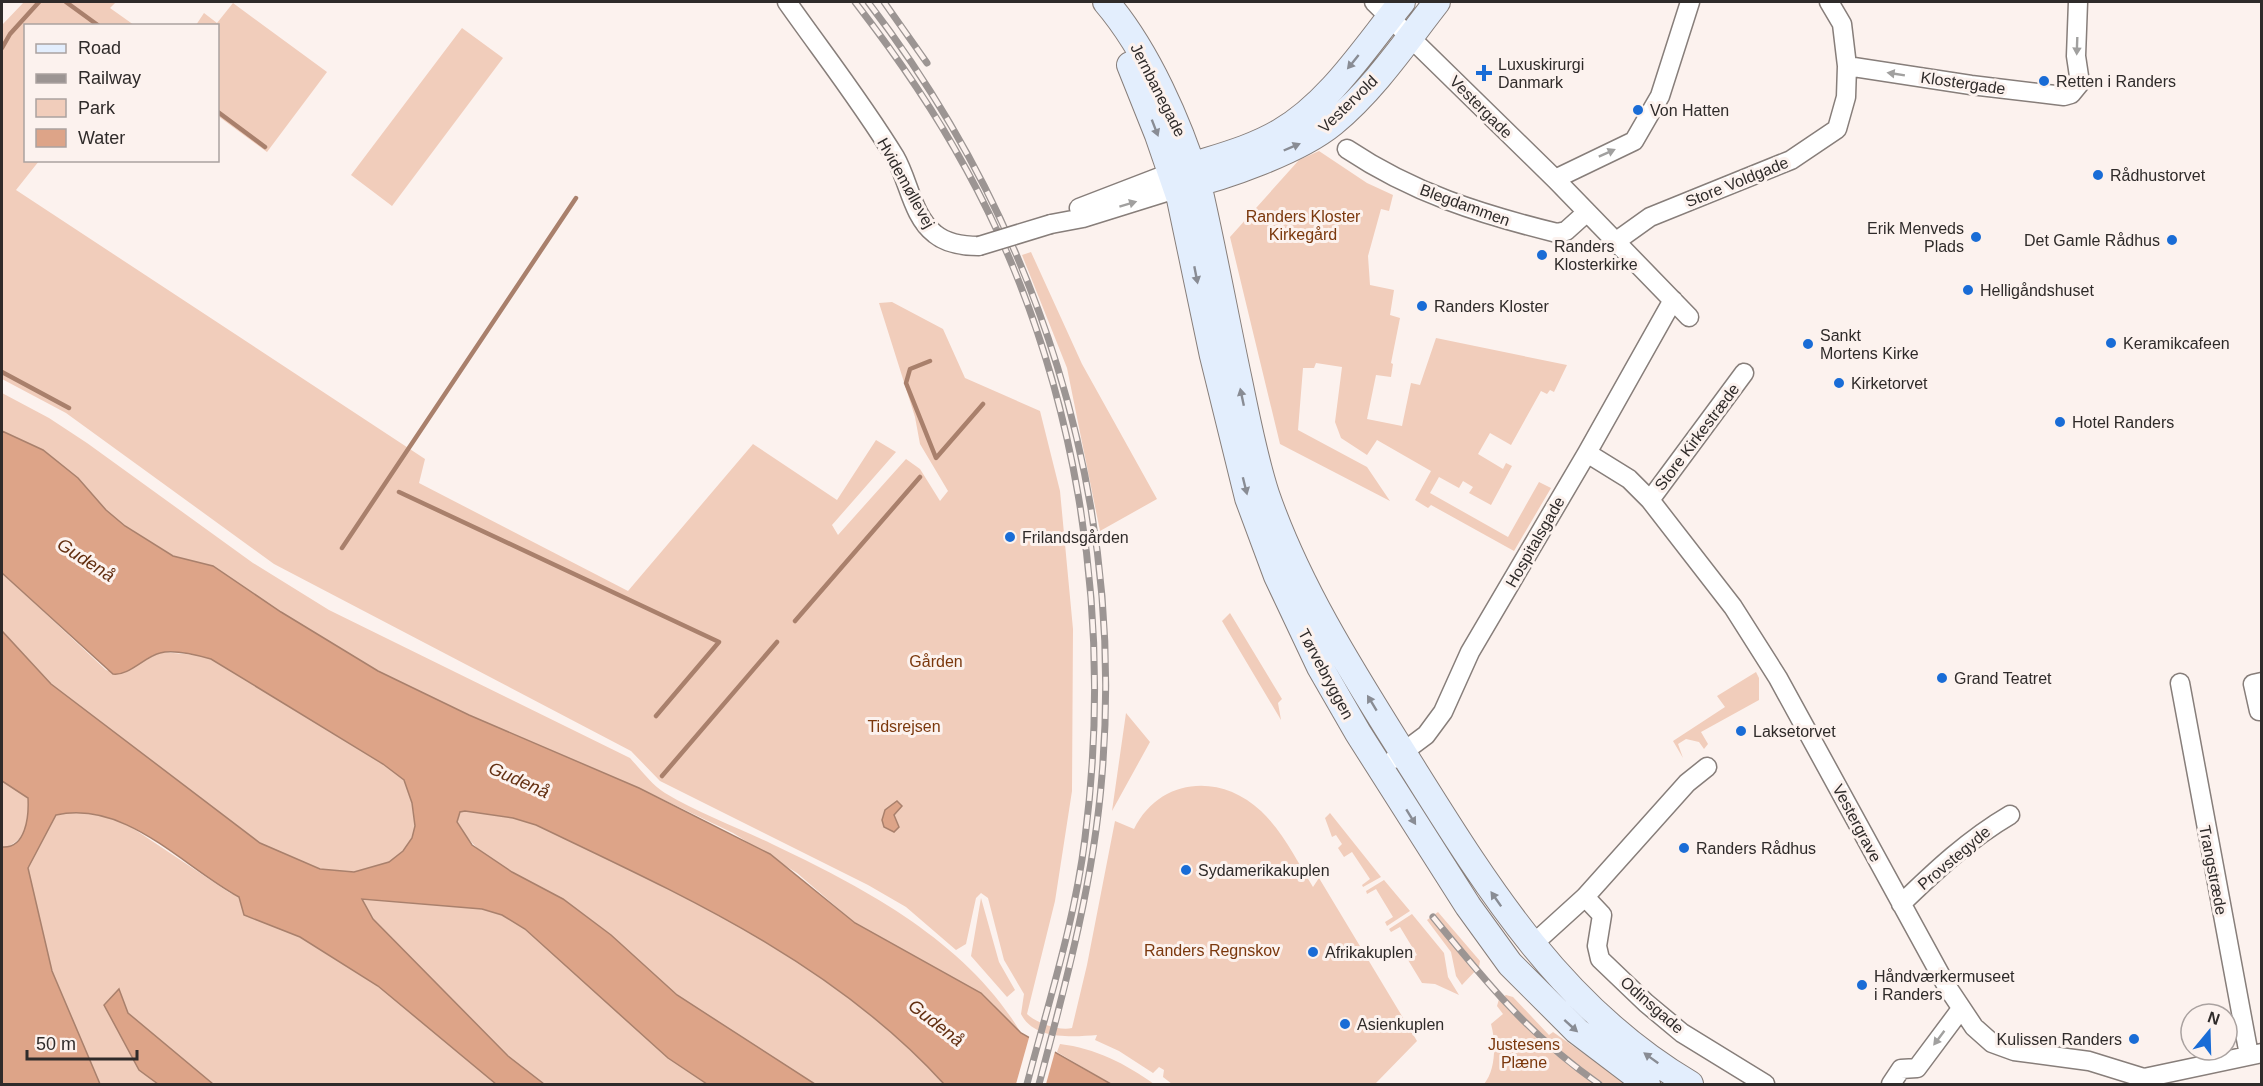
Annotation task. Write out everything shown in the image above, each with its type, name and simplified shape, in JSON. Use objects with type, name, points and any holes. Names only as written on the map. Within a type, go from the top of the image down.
[{"type":"main road","name":"Jernbanegade","points":[[1091,2],[1116,37],[1158,135],[1184,177]]},
{"type":"main road","name":"Jernbanegade","points":[[1106,2],[1144,59],[1184,141],[1184,177]]},
{"type":"main road","name":"Vestervold","points":[[1184,177],[1295,146],[1332,124],[1357,99],[1437,2]]},
{"type":"main road","name":"Vestervold","points":[[1184,177],[1260,142],[1299,120],[1334,85],[1389,7]]},
{"type":"main road","name":"Tørvebryggen","points":[[1184,177],[1267,495],[1296,564],[1332,636],[1491,892],[1531,945],[1585,1005],[1629,1042],[1690,1084]]},
{"type":"main road","name":"Tørvebryggen","points":[[1184,177],[1185,218],[1213,356],[1248,498],[1277,576],[1335,696],[1468,906],[1510,964],[1577,1031],[1647,1084]]},
{"type":"street","name":"Hvidemøllevej","points":[[787,2],[896,159],[926,225],[936,235],[950,242],[964,246],[979,246],[1052,224],[1088,205],[1184,177]]},
{"type":"street","points":[[1555,179],[1634,141],[1660,96],[1690,2]]},
{"type":"street","name":"Store Voldgade","points":[[1615,242],[1650,217],[1791,160],[1818,144],[1837,129],[1846,97],[1847,66],[1842,24],[1830,2]]},
{"type":"street","name":"Klostergade","points":[[1847,66],[1971,86],[2064,96],[2077,89],[2081,76],[2076,56],[2078,2]]},
{"type":"street","name":"Vestergade","points":[[1389,7],[1410,37],[1555,179],[1586,213]]},
{"type":"street","name":"Blegdammen","points":[[1347,149],[1402,181],[1484,215],[1557,233],[1566,231],[1586,213]]},
{"type":"street","points":[[1586,213],[1689,316]]},
{"type":"street","name":"Hospitalsgade","points":[[1381,769],[1426,735],[1443,712],[1470,652],[1587,453],[1673,300]]},
{"type":"street","name":"Store Kirkestræde","points":[[1650,500],[1744,374]]},
{"type":"street","name":"Vestergrave","points":[[1587,453],[1629,479],[1650,500],[1733,607],[1778,678],[1901,904],[1961,1009],[1974,1027],[1992,1043],[2014,1051],[2089,1060],[2116,1076],[2144,1078],[2255,1054]]},
{"type":"street","points":[[2262,682],[2253,684],[2259,711],[2262,711]]},
{"type":"street","name":"Trangstræde","points":[[2180,683],[2255,1054]]},
{"type":"street","points":[[1531,945],[1585,897],[1687,783],[1707,766]]},
{"type":"street","name":"Provstegyde","points":[[1901,904],[1949,858],[1983,831],[2010,815]]},
{"type":"street","name":"Odinsgade","points":[[1585,897],[1602,915],[1597,946],[1600,959],[1646,1003],[1682,1033],[1765,1084]]},
{"type":"street","points":[[1891,1084],[1902,1069],[1917,1068],[1961,1009]]},
{"type":"green space","points":[[24,2],[116,2],[110,8],[133,24],[24,24],[24,162],[38,162],[16,190],[425,459],[419,483],[628,591],[753,444],[837,500],[876,440],[896,452],[832,525],[838,535],[906,459],[920,469],[940,501],[948,491],[920,444],[915,417],[879,303],[892,302],[943,329],[965,378],[1040,411],[1060,491],[1073,629],[1072,791],[1055,901],[1027,1014],[1048,1026],[1072,1028],[1087,965],[1115,821],[1134,829],[1145,812],[1159,799],[1174,791],[1192,786],[1209,786],[1227,790],[1245,798],[1261,811],[1283,837],[1313,887],[1319,878],[1417,1041],[1375,1084],[1172,1084],[1163,1077],[1164,1070],[1159,1067],[1153,1073],[1119,1051],[1095,1040],[1097,1035],[1065,1036],[1044,1033],[1035,1029],[1021,1014],[1024,994],[1004,960],[988,898],[981,893],[976,898],[966,944],[956,950],[906,907],[868,885],[660,781],[631,751],[274,564],[66,413],[2,379],[2,25]]},
{"type":"green space","points":[[233,3],[327,72],[267,152],[219,117],[219,24],[197,24],[204,13],[217,23]]},
{"type":"green space","points":[[462,28],[503,58],[392,206],[351,175]]},
{"type":"green space","name":"Randers Kloster Kirkegård","points":[[1319,151],[1367,183],[1393,195],[1389,211],[1381,209],[1368,256],[1370,285],[1394,290],[1390,315],[1400,318],[1391,363],[1393,364],[1391,377],[1376,375],[1367,419],[1402,426],[1411,383],[1420,385],[1436,338],[1567,365],[1554,392],[1550,390],[1547,394],[1541,391],[1511,445],[1490,433],[1478,454],[1503,469],[1506,463],[1512,466],[1491,505],[1469,493],[1473,487],[1463,481],[1459,488],[1439,477],[1430,493],[1508,537],[1539,482],[1551,488],[1514,551],[1431,505],[1428,508],[1415,500],[1431,471],[1377,440],[1367,455],[1341,438],[1335,422],[1342,367],[1316,363],[1314,368],[1303,368],[1298,430],[1367,467],[1390,501],[1280,444],[1230,237],[1299,160]]},
{"type":"green space","points":[[1031,252],[1082,364],[1157,499],[1100,531],[1067,368],[1022,255]]},
{"type":"green space","points":[[2,393],[49,418],[87,443],[253,563],[329,610],[630,758],[655,786],[665,793],[843,879],[877,899],[943,945],[972,971],[999,1001],[1021,1033],[981,993],[855,923],[797,873],[733,833],[639,788],[469,715],[378,671],[281,612],[213,566],[173,556],[125,526],[106,510],[78,478],[43,450],[2,431]]},
{"type":"green space","points":[[2,573],[106,670],[119,674],[161,652],[197,655],[211,659],[383,764],[404,780],[412,803],[415,826],[412,838],[403,851],[389,862],[354,872],[320,869],[260,843],[51,684],[2,631]]},
{"type":"green space","points":[[1230,613],[1282,699],[1278,703],[1281,720],[1222,621]]},
{"type":"green space","points":[[1756,672],[1759,678],[1759,700],[1701,732],[1708,744],[1704,749],[1699,742],[1686,739],[1678,744],[1683,758],[1673,741],[1725,707],[1717,696]]},
{"type":"green space","points":[[1126,713],[1150,742],[1112,811]]},
{"type":"green space","points":[[2,781],[28,798],[27,822],[22,835],[11,845],[3,848]]},
{"type":"green space","points":[[79,812],[105,815],[131,827],[230,893],[275,905],[371,898],[482,909],[502,915],[525,929],[668,1058],[707,1084],[100,1084],[52,971],[28,868],[56,815]]},
{"type":"green space","points":[[460,812],[513,818],[536,825],[646,878],[753,935],[805,967],[854,1002],[901,1041],[944,1084],[815,1084],[808,1081],[678,996],[585,915],[497,864],[468,838],[457,822]]},
{"type":"green space","points":[[1330,813],[1381,877],[1363,887],[1362,885],[1370,879],[1352,852],[1344,857],[1338,848],[1342,844],[1336,835],[1332,837],[1325,818]]},
{"type":"green space","points":[[1384,880],[1410,911],[1387,926],[1385,922],[1393,917],[1376,889],[1367,894],[1366,891]]},
{"type":"green space","points":[[981,898],[999,962],[1015,990],[1007,997],[971,956]]},
{"type":"green space","points":[[1438,912],[1480,961],[1479,967],[1462,985],[1456,976],[1451,952],[1427,920]]},
{"type":"green space","points":[[1412,914],[1444,953],[1448,977],[1459,995],[1435,984],[1422,983],[1408,960],[1417,955],[1400,927],[1391,932],[1389,929]]},
{"type":"green space","name":"Justesens Plæne","points":[[1506,995],[1513,997],[1549,1035],[1553,1032],[1627,1084],[1484,1084],[1491,1071],[1494,1056],[1491,1024],[1503,1014],[1497,1006],[1499,999]]},
{"type":"green space","points":[[1060,1044],[1086,1049],[1110,1058],[1154,1084],[1111,1084],[1057,1052]]},
{"type":"water","name":"Gudenå","points":[[2,431],[43,450],[78,478],[106,510],[125,526],[173,556],[213,566],[281,612],[378,671],[469,715],[639,788],[770,854],[855,923],[981,993],[1021,1033],[1111,1084],[944,1084],[901,1041],[854,1002],[805,967],[753,935],[646,878],[536,825],[513,818],[465,811],[460,812],[457,822],[472,845],[512,872],[563,899],[611,935],[677,995],[815,1084],[707,1084],[668,1058],[525,929],[502,915],[482,909],[362,899],[373,919],[508,1056],[544,1084],[496,1084],[378,986],[300,937],[244,915],[239,897],[175,853],[130,826],[106,817],[82,813],[56,815],[28,868],[52,971],[100,1084],[2,1084],[2,847],[16,843],[21,837],[27,822],[28,798],[2,781],[2,631],[51,684],[260,843],[320,869],[354,872],[389,862],[403,851],[412,838],[415,826],[412,803],[404,780],[383,764],[211,659],[186,653],[166,652],[154,655],[125,672],[113,674],[2,573]]},
{"type":"water","points":[[897,801],[902,806],[894,815],[899,827],[894,832],[884,827],[882,820],[885,810]]},
{"type":"water","points":[[119,989],[128,1013],[213,1084],[158,1084],[139,1070],[104,1005]]},
{"type":"pier","points":[[1030,1034],[1056,1048],[1046,1084],[1016,1084]]},
{"type":"waterway","points":[[2,48],[10,34],[39,2]]},
{"type":"waterway","points":[[66,2],[96,24]]},
{"type":"waterway","points":[[219,113],[265,147]]},
{"type":"waterway","points":[[342,548],[576,198]]},
{"type":"waterway","points":[[930,361],[910,369],[906,383],[936,458],[983,404]]},
{"type":"waterway","points":[[2,372],[69,408]]},
{"type":"waterway","points":[[795,621],[920,477]]},
{"type":"waterway","points":[[399,492],[719,642],[656,716]]},
{"type":"waterway","points":[[662,776],[777,642]]},
{"type":"railway","points":[[855,2],[900,63],[941,125],[966,169],[1004,246],[1036,327],[1060,410],[1078,494],[1089,580],[1094,666],[1093,752],[1085,838],[1075,900],[1027,1084]]},
{"type":"railway","points":[[868,2],[928,87],[980,177],[1023,270],[1057,367],[1083,466],[1099,567],[1106,670],[1102,775],[1098,814],[1078,931],[1039,1084]]},
{"type":"railway","points":[[884,2],[927,63]]},
{"type":"railway","points":[[1433,917],[1510,1007],[1551,1047],[1599,1084]]},
{"type":"place","name":"Luxuskirurgi Danmark","points":[[1484,73]]},
{"type":"place","name":"Retten i Randers","points":[[2044,81]]},
{"type":"place","name":"Von Hatten","points":[[1638,110]]},
{"type":"place","name":"Rådhustorvet","points":[[2098,175]]},
{"type":"place","name":"Erik Menveds Plads","points":[[1976,237]]},
{"type":"place","name":"Det Gamle Rådhus","points":[[2172,240]]},
{"type":"place","name":"Randers Klosterkirke","points":[[1542,255]]},
{"type":"place","name":"Helligåndshuset","points":[[1968,290]]},
{"type":"place","name":"Randers Kloster","points":[[1422,306]]},
{"type":"place","name":"Keramikcafeen","points":[[2111,343]]},
{"type":"place","name":"Sankt Mortens Kirke","points":[[1808,344]]},
{"type":"place","name":"Kirketorvet","points":[[1839,383]]},
{"type":"place","name":"Hotel Randers","points":[[2060,422]]},
{"type":"place","name":"Frilandsgården","points":[[1010,537]]},
{"type":"place","name":"Grand Teatret","points":[[1942,678]]},
{"type":"place","name":"Laksetorvet","points":[[1741,731]]},
{"type":"place","name":"Randers Rådhus","points":[[1684,848]]},
{"type":"place","name":"Sydamerikakuplen","points":[[1186,870]]},
{"type":"place","name":"Afrikakuplen","points":[[1313,952]]},
{"type":"place","name":"Håndværkermuseet i Randers","points":[[1862,985]]},
{"type":"place","name":"Asienkuplen","points":[[1345,1024]]},
{"type":"place","name":"Kulissen Randers","points":[[2134,1039]]},
{"type":"park label","name":"Gården","points":[[936,661]]},
{"type":"park label","name":"Tidsrejsen","points":[[904,726]]},
{"type":"park label","name":"Randers Regnskov","points":[[1212,950]]}]
